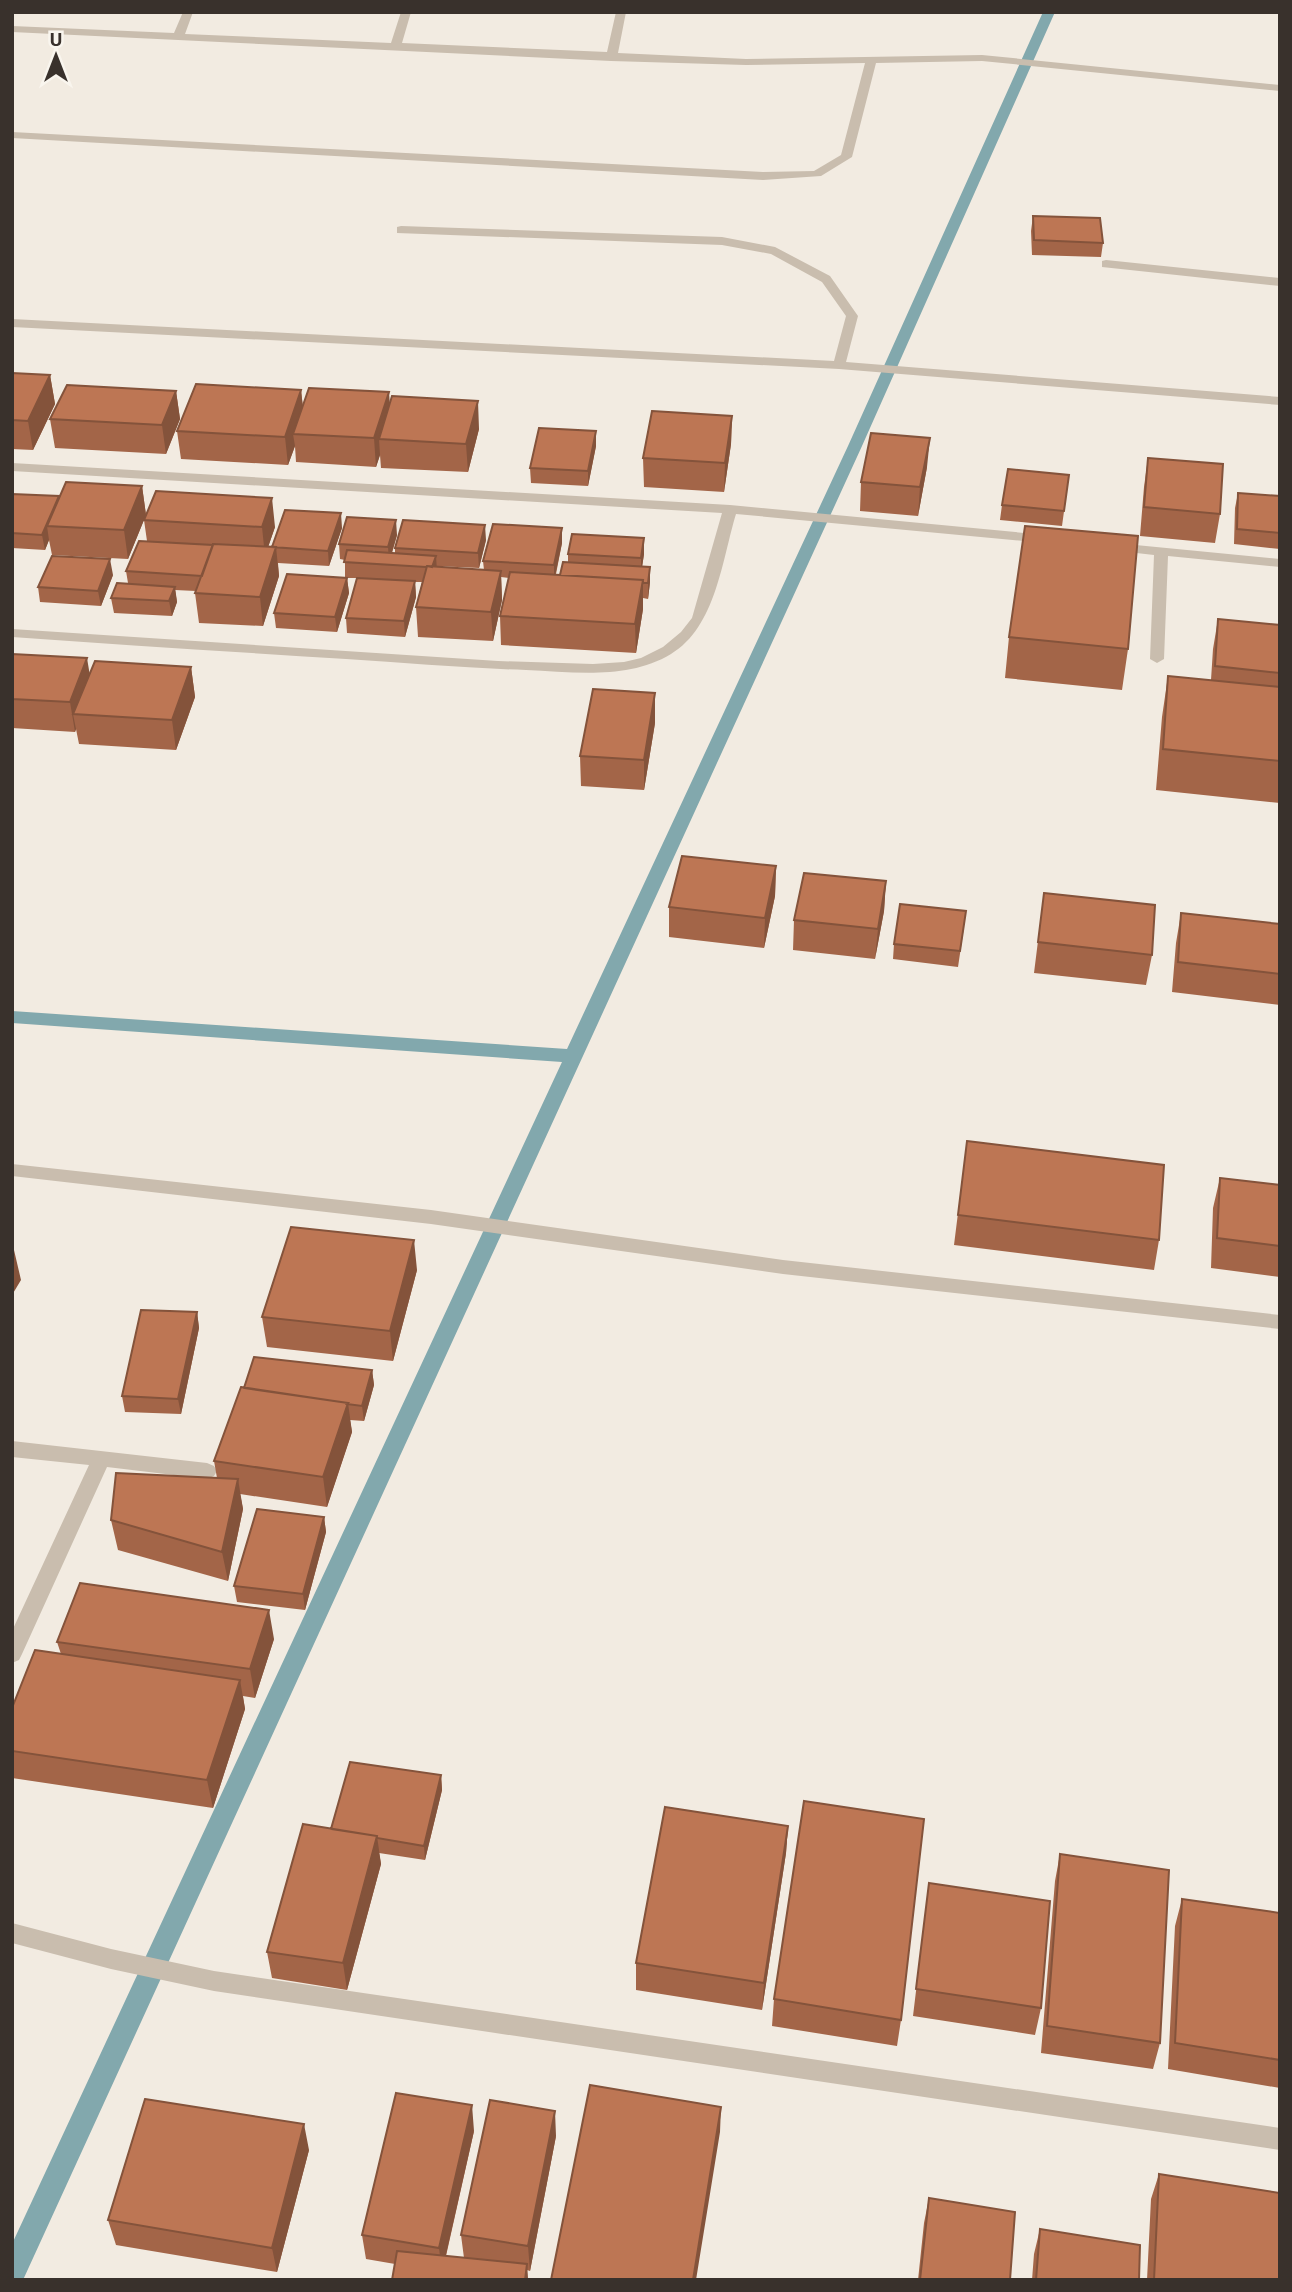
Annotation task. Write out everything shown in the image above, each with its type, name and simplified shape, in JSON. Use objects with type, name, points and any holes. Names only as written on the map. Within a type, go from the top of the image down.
[{"type":"street","points":[[178,37],[188,12]]},
{"type":"street","points":[[395,48],[405,12]]},
{"type":"street","points":[[611,58],[621,12]]},
{"type":"street","points":[[12,29],[611,58],[746,62],[871,62],[982,58],[1103,68],[1280,88]]},
{"type":"street","points":[[12,135],[763,176],[817,174],[846,157],[871,62]]},
{"type":"street","points":[[401,230],[722,241],[775,251],[826,279],[852,316],[839,365]]},
{"type":"street","points":[[1106,264],[1280,282]]},
{"type":"street","points":[[12,323],[839,365],[1280,401]]},
{"type":"street","points":[[12,467],[730,509],[847,518],[1066,542]]},
{"type":"street","points":[[12,633],[498,665],[593,668],[624,666],[645,662],[668,650],[686,635],[699,618],[730,509]]},
{"type":"street","points":[[1107,546],[1280,563]]},
{"type":"street","points":[[1157,659],[1161,552]]},
{"type":"street","points":[[12,1170],[431,1217],[783,1267],[1280,1322]]},
{"type":"street","points":[[12,1449],[207,1471]]},
{"type":"street","points":[[12,1654],[102,1458]]},
{"type":"street","points":[[12,1933],[111,1959],[214,1981],[1280,2139]]},
{"type":"building","points":[[1033,216],[1100,218],[1103,243],[1034,240]]},
{"type":"building","points":[[12,373],[50,375],[28,421],[12,420]]},
{"type":"building","points":[[196,384],[301,390],[285,437],[177,431]]},
{"type":"building","points":[[67,385],[176,391],[162,425],[50,419]]},
{"type":"building","points":[[309,388],[389,392],[374,438],[293,434]]},
{"type":"building","points":[[392,396],[478,401],[466,444],[379,439]]},
{"type":"building","points":[[652,411],[732,416],[725,463],[643,458]]},
{"type":"building","points":[[539,428],[596,431],[588,471],[530,468]]},
{"type":"building","points":[[871,433],[930,438],[920,487],[861,482]]},
{"type":"building","points":[[1148,458],[1223,464],[1220,514],[1144,507]]},
{"type":"building","points":[[1008,469],[1069,475],[1064,511],[1002,505]]},
{"type":"building","points":[[66,482],[142,486],[124,530],[47,526]]},
{"type":"building","points":[[156,491],[272,498],[262,527],[144,520]]},
{"type":"building","points":[[1238,493],[1280,496],[1280,533],[1237,529]]},
{"type":"building","points":[[12,494],[59,496],[42,535],[12,533]]},
{"type":"building","points":[[285,510],[341,513],[328,551],[272,547]]},
{"type":"building","points":[[347,517],[396,520],[388,547],[339,544]]},
{"type":"building","points":[[403,520],[485,525],[478,553],[395,548]]},
{"type":"building","points":[[493,524],[562,528],[554,565],[483,561]]},
{"type":"building","points":[[1025,526],[1138,536],[1128,649],[1009,637]]},
{"type":"building","points":[[572,534],[644,538],[641,558],[568,554]]},
{"type":"building","points":[[139,541],[213,545],[202,576],[126,571]]},
{"type":"building","points":[[213,544],[276,547],[260,597],[195,593]]},
{"type":"building","points":[[347,550],[436,556],[432,567],[344,562]]},
{"type":"building","points":[[52,556],[110,559],[98,591],[38,587]]},
{"type":"building","points":[[563,562],[650,567],[648,583],[643,583],[643,580],[560,575]]},
{"type":"building","points":[[427,566],[501,571],[491,612],[416,607]]},
{"type":"building","points":[[510,572],[643,580],[635,624],[500,616]]},
{"type":"building","points":[[287,574],[347,578],[335,617],[274,613]]},
{"type":"building","points":[[357,578],[415,581],[404,621],[346,618]]},
{"type":"building","points":[[117,583],[175,587],[169,601],[111,598]]},
{"type":"building","points":[[1218,619],[1280,625],[1280,673],[1215,666]]},
{"type":"building","points":[[12,654],[87,658],[70,702],[12,699]]},
{"type":"building","points":[[95,661],[191,667],[172,720],[73,714]]},
{"type":"building","points":[[1168,676],[1280,687],[1280,761],[1163,749]]},
{"type":"building","points":[[593,689],[655,693],[644,760],[580,756]]},
{"type":"building","points":[[682,856],[776,866],[765,918],[669,907]]},
{"type":"building","points":[[804,873],[886,881],[878,929],[794,920]]},
{"type":"building","points":[[1044,893],[1155,905],[1152,955],[1038,942]]},
{"type":"building","points":[[900,904],[966,911],[960,951],[894,944]]},
{"type":"building","points":[[1181,913],[1280,924],[1280,974],[1178,962]]},
{"type":"building","points":[[967,1141],[1164,1165],[1159,1240],[958,1215]]},
{"type":"building","points":[[1220,1178],[1280,1185],[1280,1246],[1217,1238]]},
{"type":"building","points":[[291,1227],[414,1240],[390,1331],[262,1317]]},
{"type":"building","points":[[141,1310],[197,1312],[178,1399],[122,1396]]},
{"type":"building","points":[[254,1357],[372,1370],[362,1406],[244,1388]]},
{"type":"building","points":[[241,1387],[348,1403],[323,1477],[214,1461]]},
{"type":"building","points":[[116,1473],[238,1479],[222,1552],[111,1520]]},
{"type":"building","points":[[257,1509],[324,1517],[303,1594],[234,1586]]},
{"type":"building","points":[[80,1583],[269,1610],[250,1669],[57,1642]]},
{"type":"building","points":[[35,1650],[240,1680],[207,1780],[12,1751],[12,1708]]},
{"type":"building","points":[[350,1762],[441,1775],[424,1846],[331,1829]]},
{"type":"building","points":[[804,1801],[924,1819],[901,2020],[774,1999]]},
{"type":"building","points":[[665,1807],[788,1826],[764,1983],[636,1963]]},
{"type":"building","points":[[303,1824],[377,1836],[343,1963],[267,1952]]},
{"type":"building","points":[[1060,1854],[1169,1870],[1160,2043],[1047,2026]]},
{"type":"building","points":[[929,1883],[1050,1901],[1041,2008],[916,1989]]},
{"type":"building","points":[[1182,1899],[1280,1913],[1280,2060],[1175,2043]]},
{"type":"building","points":[[590,2085],[721,2107],[693,2280],[551,2280]]},
{"type":"building","points":[[396,2093],[472,2105],[439,2248],[362,2235]]},
{"type":"building","points":[[145,2099],[304,2124],[272,2248],[108,2220]]},
{"type":"building","points":[[490,2100],[555,2111],[528,2246],[461,2235]]},
{"type":"building","points":[[1159,2174],[1280,2193],[1280,2280],[1154,2280]]},
{"type":"building","points":[[929,2198],[1015,2212],[1010,2280],[920,2280]]},
{"type":"building","points":[[1040,2229],[1140,2245],[1139,2280],[1036,2280]]},
{"type":"building","points":[[397,2251],[527,2264],[525,2280],[392,2280]]},
{"type":"waterway","points":[[12,2274],[855,446],[1049,12]]},
{"type":"waterway","points":[[12,1017],[573,1056]]}]
